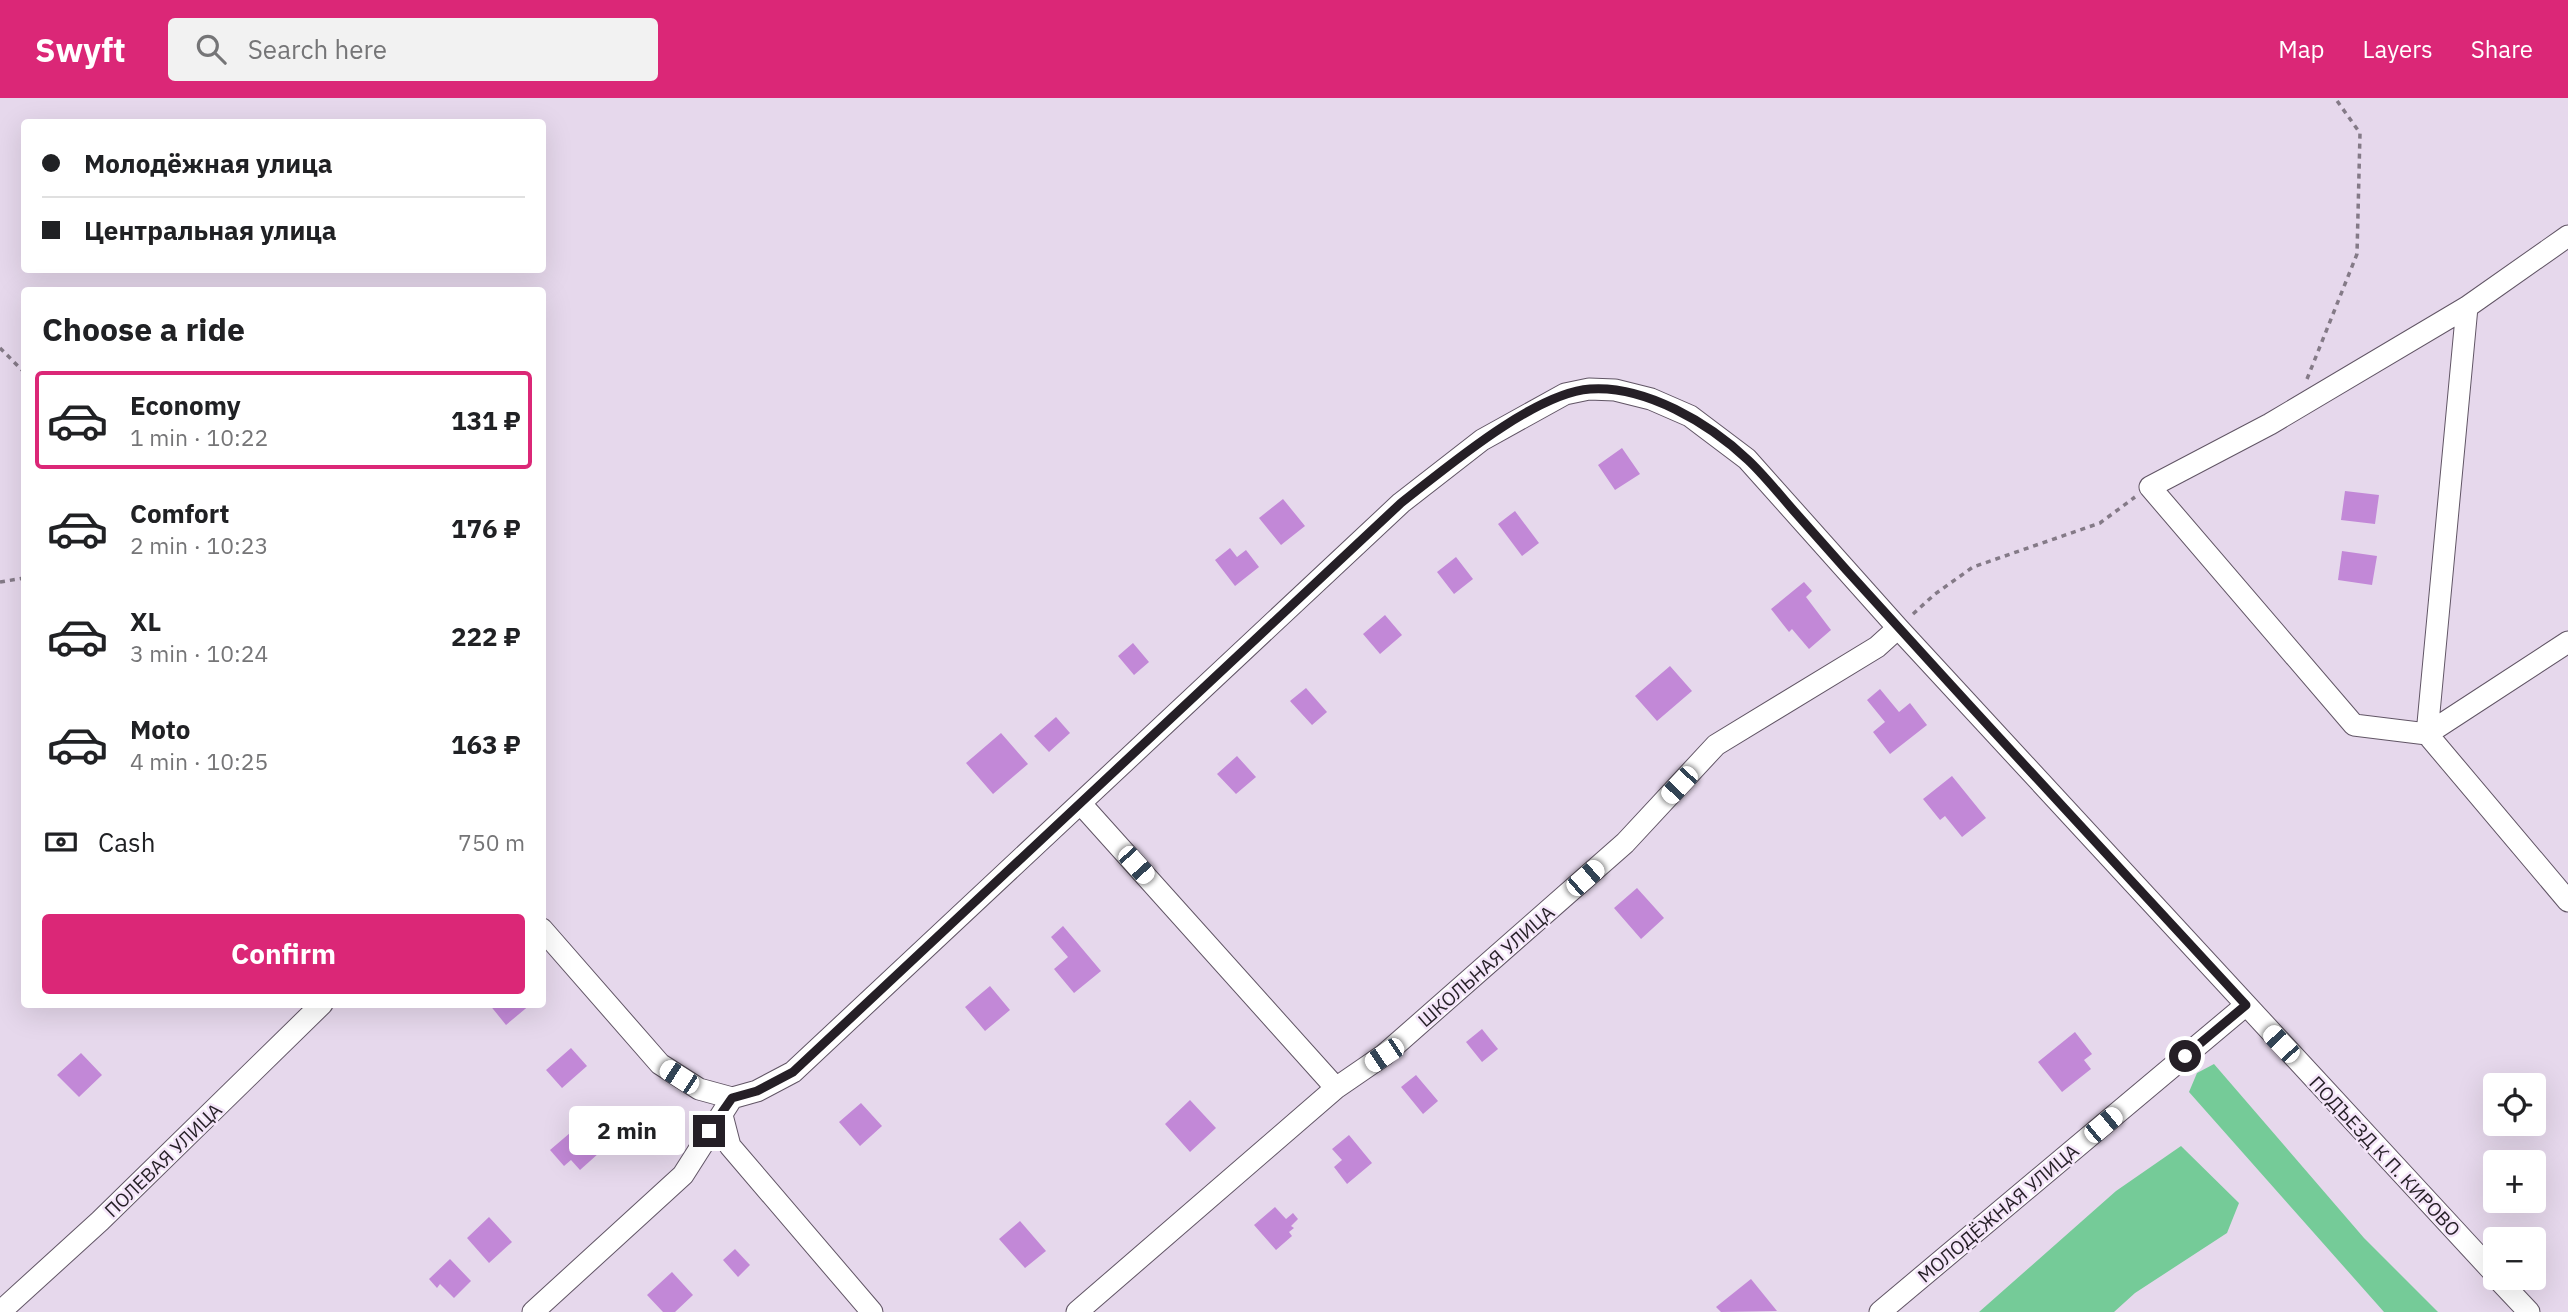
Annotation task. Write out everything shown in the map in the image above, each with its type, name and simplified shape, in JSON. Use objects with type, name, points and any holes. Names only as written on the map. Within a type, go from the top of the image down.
[{"type":"street","points":[[2568,236],[2467,307],[2270,424],[2150,486],[2354,725],[2427,734],[2568,642]]},
{"type":"street","points":[[2467,307],[2427,734],[2568,901]]},
{"type":"street","name":"ПОДЪЕЗД К П. КИРОВО","points":[[727,1107],[793,1072],[1401,503],[1482,440],[1565,394],[1589,389],[1615,390],[1651,399],[1689,416],[1747,459],[1898,628],[2483,1263]]},
{"type":"street","name":"ШКОЛЬНАЯ УЛИЦА","points":[[1077,1312],[1336,1088],[1384,1055],[1625,843],[1716,745],[1877,647],[1898,628]]},
{"type":"street","points":[[1081,804],[1336,1088]]},
{"type":"street","points":[[546,934],[660,1064],[727,1107]]},
{"type":"street","name":"МОЛОДЁЖНАЯ УЛИЦА","points":[[1880,1312],[2246,1005]]},
{"type":"street","name":"ПОЛЕВАЯ УЛИЦА","points":[[0,1312],[100,1221],[318,1008]]},
{"type":"street","points":[[533,1312],[683,1175],[727,1107]]},
{"type":"street","points":[[727,1107],[730,1146],[872,1312]]},
{"type":"street","name":"ПОДЪЕЗД К П. КИРОВО","points":[[2508,1290],[2529,1312]]},
{"type":"path","points":[[2304,385],[2357,254],[2360,132],[2335,98]]},
{"type":"path","points":[[0,348],[21,369]]},
{"type":"path","points":[[1898,628],[1935,594],[1973,567],[2100,523],[2150,486]]},
{"type":"path","points":[[0,582],[21,578]]},
{"type":"green space","points":[[2214,1064],[2364,1238],[2438,1312],[2384,1312],[2189,1092],[2197,1073]]},
{"type":"green space","points":[[2181,1146],[2239,1203],[2227,1233],[2135,1293],[2114,1312],[1979,1312],[2116,1191]]},
{"type":"building","points":[[1622,448],[1640,474],[1615,490],[1598,465]]},
{"type":"building","points":[[2345,491],[2379,495],[2375,524],[2341,520]]},
{"type":"building","points":[[1283,499],[1305,526],[1281,545],[1259,518]]},
{"type":"building","points":[[1515,511],[1539,543],[1522,556],[1498,524]]},
{"type":"building","points":[[1230,548],[1237,557],[1246,550],[1259,567],[1235,586],[1215,560]]},
{"type":"building","points":[[2342,551],[2377,556],[2372,585],[2338,580]]},
{"type":"building","points":[[1456,557],[1473,579],[1454,594],[1437,572]]},
{"type":"building","points":[[1804,582],[1812,591],[1806,597],[1831,630],[1809,649],[1792,629],[1789,632],[1771,609]]},
{"type":"building","points":[[1385,615],[1402,635],[1380,654],[1363,634]]},
{"type":"building","points":[[1133,643],[1149,662],[1134,675],[1118,656]]},
{"type":"building","points":[[1670,666],[1692,691],[1657,721],[1635,696]]},
{"type":"building","points":[[1306,688],[1327,712],[1312,725],[1290,701]]},
{"type":"building","points":[[1880,689],[1899,712],[1910,703],[1927,725],[1890,754],[1873,732],[1885,722],[1867,700]]},
{"type":"building","points":[[1056,717],[1070,733],[1049,752],[1034,736]]},
{"type":"building","points":[[1001,733],[1028,764],[993,794],[966,763]]},
{"type":"building","points":[[1237,756],[1256,777],[1236,794],[1217,774]]},
{"type":"building","points":[[1952,776],[1986,818],[1962,837],[1945,816],[1940,820],[1923,799]]},
{"type":"building","points":[[1637,888],[1664,918],[1641,939],[1614,908]]},
{"type":"building","points":[[1063,926],[1101,971],[1074,993],[1054,969],[1068,957],[1051,937]]},
{"type":"building","points":[[990,986],[1010,1010],[985,1031],[965,1007]]},
{"type":"building","points":[[492,1008],[526,1008],[506,1025]]},
{"type":"building","points":[[1482,1029],[1498,1049],[1482,1062],[1466,1042]]},
{"type":"building","points":[[2075,1032],[2092,1054],[2084,1060],[2091,1069],[2062,1092],[2038,1062]]},
{"type":"building","points":[[571,1048],[587,1066],[562,1088],[546,1070]]},
{"type":"building","points":[[81,1053],[102,1075],[79,1097],[57,1075]]},
{"type":"building","points":[[1416,1075],[1438,1101],[1423,1114],[1401,1087]]},
{"type":"building","points":[[1190,1100],[1216,1128],[1190,1152],[1165,1124]]},
{"type":"building","points":[[861,1103],[882,1126],[860,1146],[839,1122]]},
{"type":"building","points":[[577,1127],[599,1153],[580,1170],[571,1160],[564,1166],[550,1150]]},
{"type":"building","points":[[1349,1135],[1372,1163],[1347,1184],[1334,1167],[1342,1160],[1332,1149]]},
{"type":"building","points":[[1275,1207],[1286,1219],[1293,1213],[1298,1219],[1291,1226],[1294,1228],[1289,1232],[1292,1236],[1276,1250],[1254,1225]]},
{"type":"building","points":[[489,1217],[512,1242],[489,1263],[467,1238]]},
{"type":"building","points":[[1020,1221],[1046,1251],[1025,1268],[999,1239]]},
{"type":"building","points":[[735,1249],[750,1265],[738,1277],[723,1260]]},
{"type":"building","points":[[450,1259],[471,1281],[454,1298],[440,1284],[437,1288],[429,1279]]},
{"type":"building","points":[[672,1272],[693,1295],[675,1312],[663,1312],[647,1295]]},
{"type":"building","points":[[1751,1279],[1777,1311],[1721,1312],[1716,1307]]},
{"type":"route","points":[[709,1131],[732,1098],[757,1091],[793,1072],[1401,503],[1482,440],[1542,404],[1565,394],[1589,389],[1615,390],[1651,399],[1689,416],[1747,459],[1898,628],[2246,1005],[2185,1056]]}]
